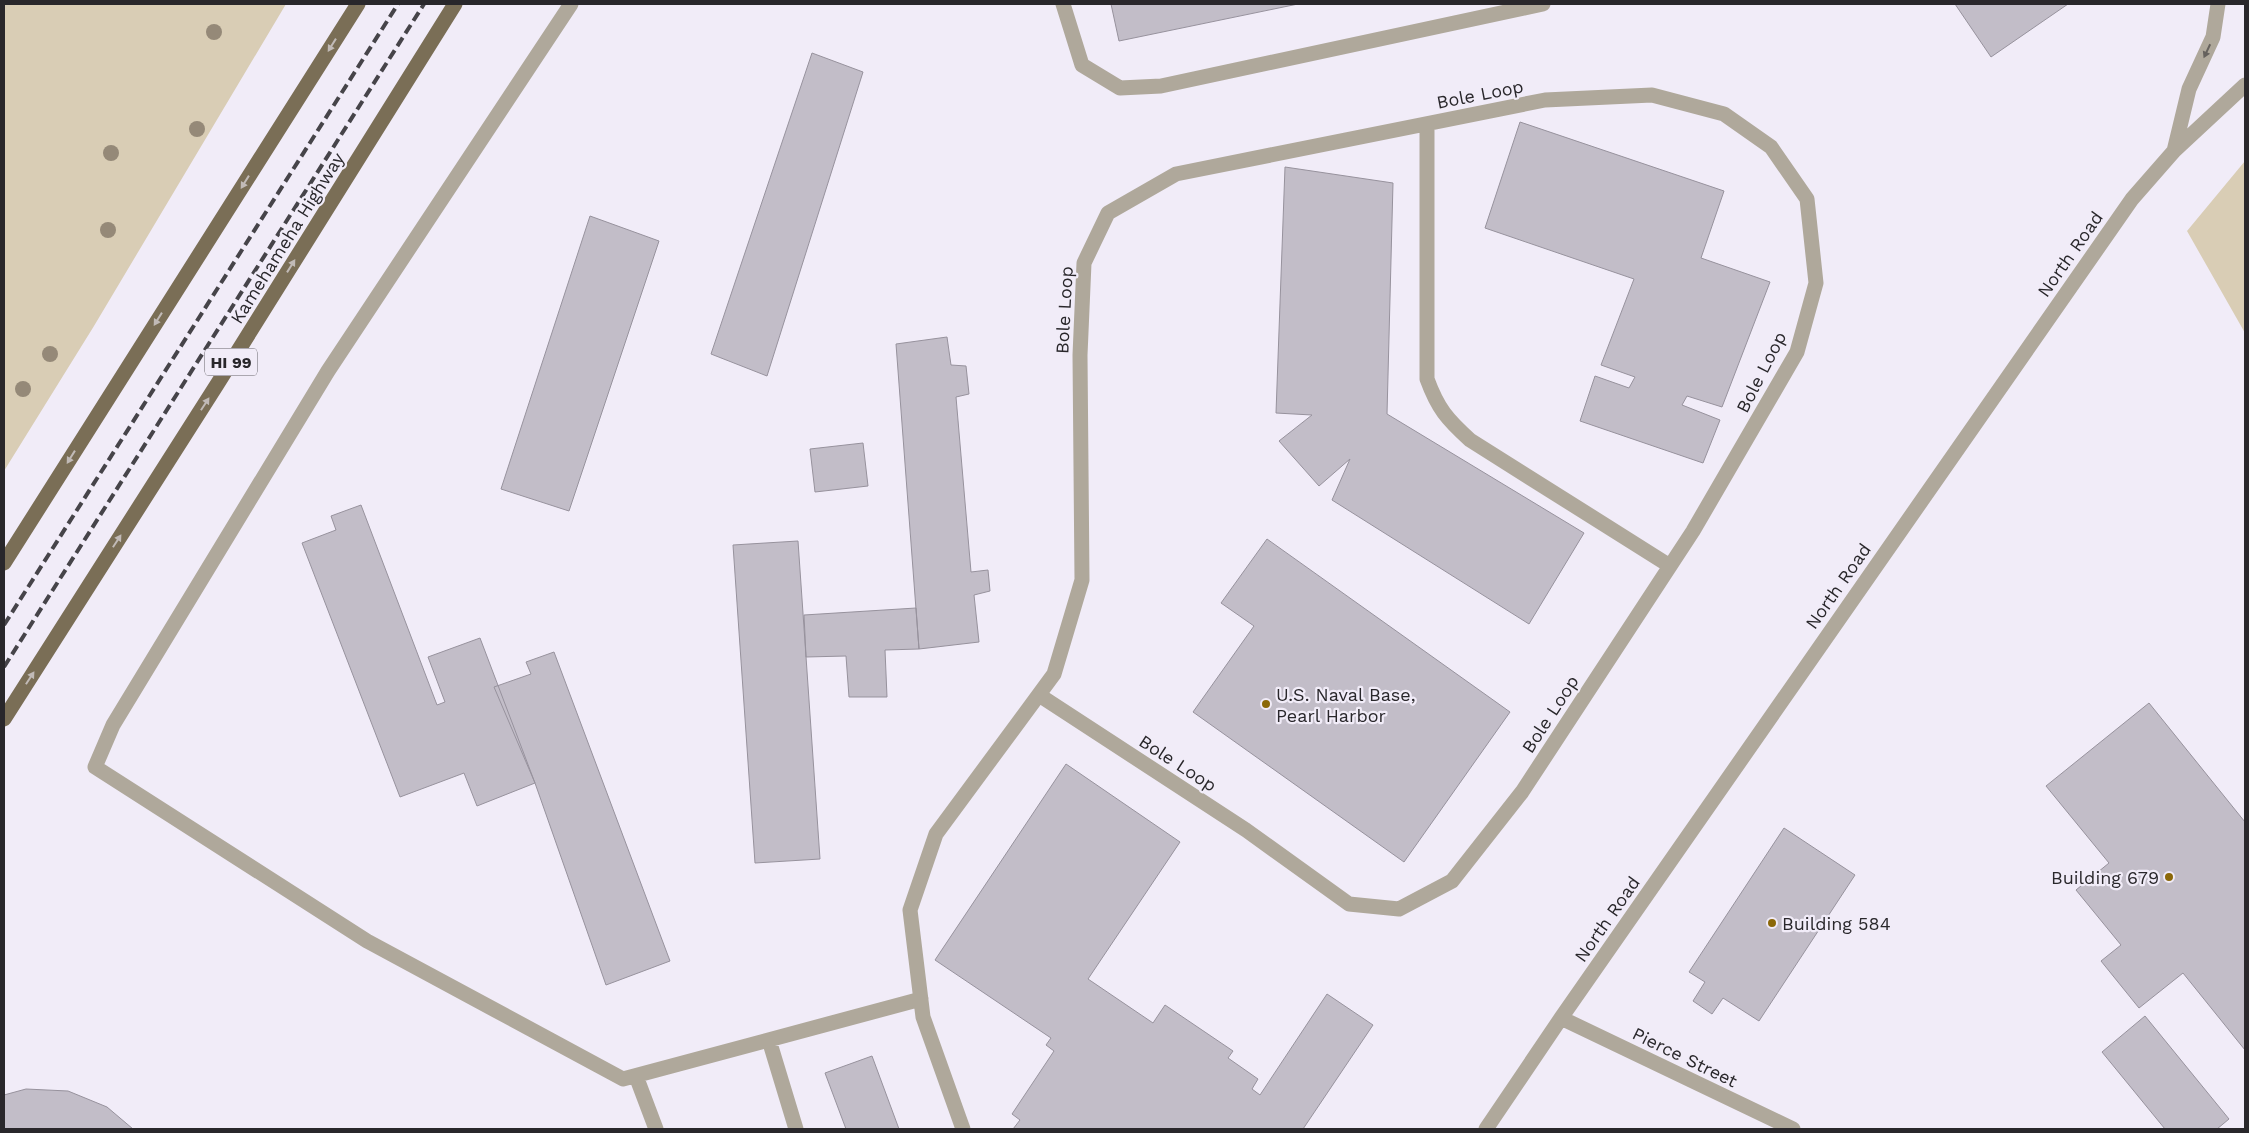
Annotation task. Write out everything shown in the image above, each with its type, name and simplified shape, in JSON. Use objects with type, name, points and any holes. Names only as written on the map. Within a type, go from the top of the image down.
[{"type":"main road","points":[[4,562],[358,4]]},
{"type":"main road","name":"Kamehameha Highway","points":[[4,719],[456,4]]},
{"type":"street","points":[[571,4],[328,371],[113,725],[95,767],[367,942],[623,1079],[921,999]]},
{"type":"street","points":[[1062,4],[1082,65],[1120,88],[1161,86],[1543,4]]},
{"type":"street","points":[[2174,151],[2189,89],[2213,37],[2218,4]]},
{"type":"street","name":"North Road","points":[[1486,1129],[1561,1018],[2132,199],[2174,151],[2245,85]]},
{"type":"street","name":"Bole Loop","points":[[963,1129],[923,1017],[910,910],[936,834],[1038,695],[1054,674],[1082,580],[1080,355],[1084,263],[1108,213],[1176,174],[1545,100],[1652,95],[1724,114],[1770,147],[1808,199],[1816,283],[1797,352],[1693,532],[1522,792],[1452,881],[1399,909],[1348,904],[1246,830],[1038,695]]},
{"type":"street","points":[[1427,124],[1427,379],[1436,403],[1451,423],[1470,440],[1670,566]]},
{"type":"street","name":"Pierce Street","points":[[1561,1018],[1793,1129]]},
{"type":"street","points":[[769,1040],[796,1129]]},
{"type":"street","points":[[636,1076],[656,1129]]},
{"type":"shaded area","points":[[4,4],[286,4],[94,326],[4,471]]},
{"type":"shaded area","points":[[2245,161],[2245,333],[2187,231]]},
{"type":"building","points":[[1111,4],[1298,4],[1119,41]]},
{"type":"building","points":[[1955,4],[2068,4],[1991,57]]},
{"type":"building","points":[[812,53],[863,72],[767,376],[711,354]]},
{"type":"building","points":[[1520,122],[1724,191],[1701,258],[1770,282],[1722,407],[1687,396],[1682,405],[1720,420],[1703,463],[1580,421],[1595,376],[1629,388],[1635,377],[1601,365],[1634,279],[1485,228]]},
{"type":"building","points":[[1285,167],[1393,183],[1387,414],[1584,533],[1529,624],[1332,500],[1350,459],[1319,486],[1279,441],[1312,415],[1276,413]]},
{"type":"building","points":[[590,216],[659,241],[569,511],[501,489]]},
{"type":"building","points":[[947,337],[951,365],[966,366],[969,394],[956,397],[971,572],[988,570],[990,591],[974,595],[979,642],[919,649],[896,344]]},
{"type":"building","points":[[863,443],[868,486],[815,492],[810,449]]},
{"type":"building","points":[[361,505],[437,705],[445,702],[428,657],[480,638],[535,783],[477,806],[464,773],[400,797],[302,543],[336,530],[331,516]]},
{"type":"building","points":[[1267,539],[1510,712],[1404,862],[1193,712],[1254,626],[1221,603]]},
{"type":"building","points":[[798,541],[820,859],[755,863],[733,545]]},
{"type":"building","points":[[916,608],[919,649],[885,650],[887,697],[849,697],[846,656],[806,657],[804,615]]},
{"type":"building","points":[[554,652],[670,961],[606,985],[535,783],[494,687],[531,674],[526,662]]},
{"type":"building","name":"Building 679","points":[[2149,703],[2245,822],[2245,1050],[2183,973],[2139,1008],[2101,961],[2121,945],[2076,890],[2109,863],[2046,786]]},
{"type":"building","points":[[1066,764],[1180,842],[1088,979],[1153,1023],[1165,1005],[1233,1051],[1228,1058],[1258,1079],[1252,1089],[1260,1095],[1327,994],[1373,1025],[1303,1129],[1013,1129],[1020,1120],[1012,1114],[1054,1051],[1046,1045],[1051,1038],[935,960]]},
{"type":"building","name":"Building 584","points":[[1784,828],[1855,875],[1759,1021],[1723,998],[1712,1014],[1693,1001],[1705,982],[1689,972]]},
{"type":"building","points":[[2145,1016],[2229,1119],[2217,1129],[2165,1129],[2102,1052]]},
{"type":"building","points":[[872,1056],[899,1129],[846,1129],[825,1073]]},
{"type":"building","points":[[26,1089],[68,1091],[107,1107],[133,1129],[4,1129],[4,1095]]},
{"type":"railway","points":[[4,625],[398,4]]},
{"type":"railway","points":[[4,667],[424,4]]},
{"type":"place","name":"U.S. Naval Base, Pearl Harbor","points":[[1266,704]]},
{"type":"place","name":"Building 679","points":[[2169,877]]},
{"type":"place","name":"Building 584","points":[[1772,923]]}]
